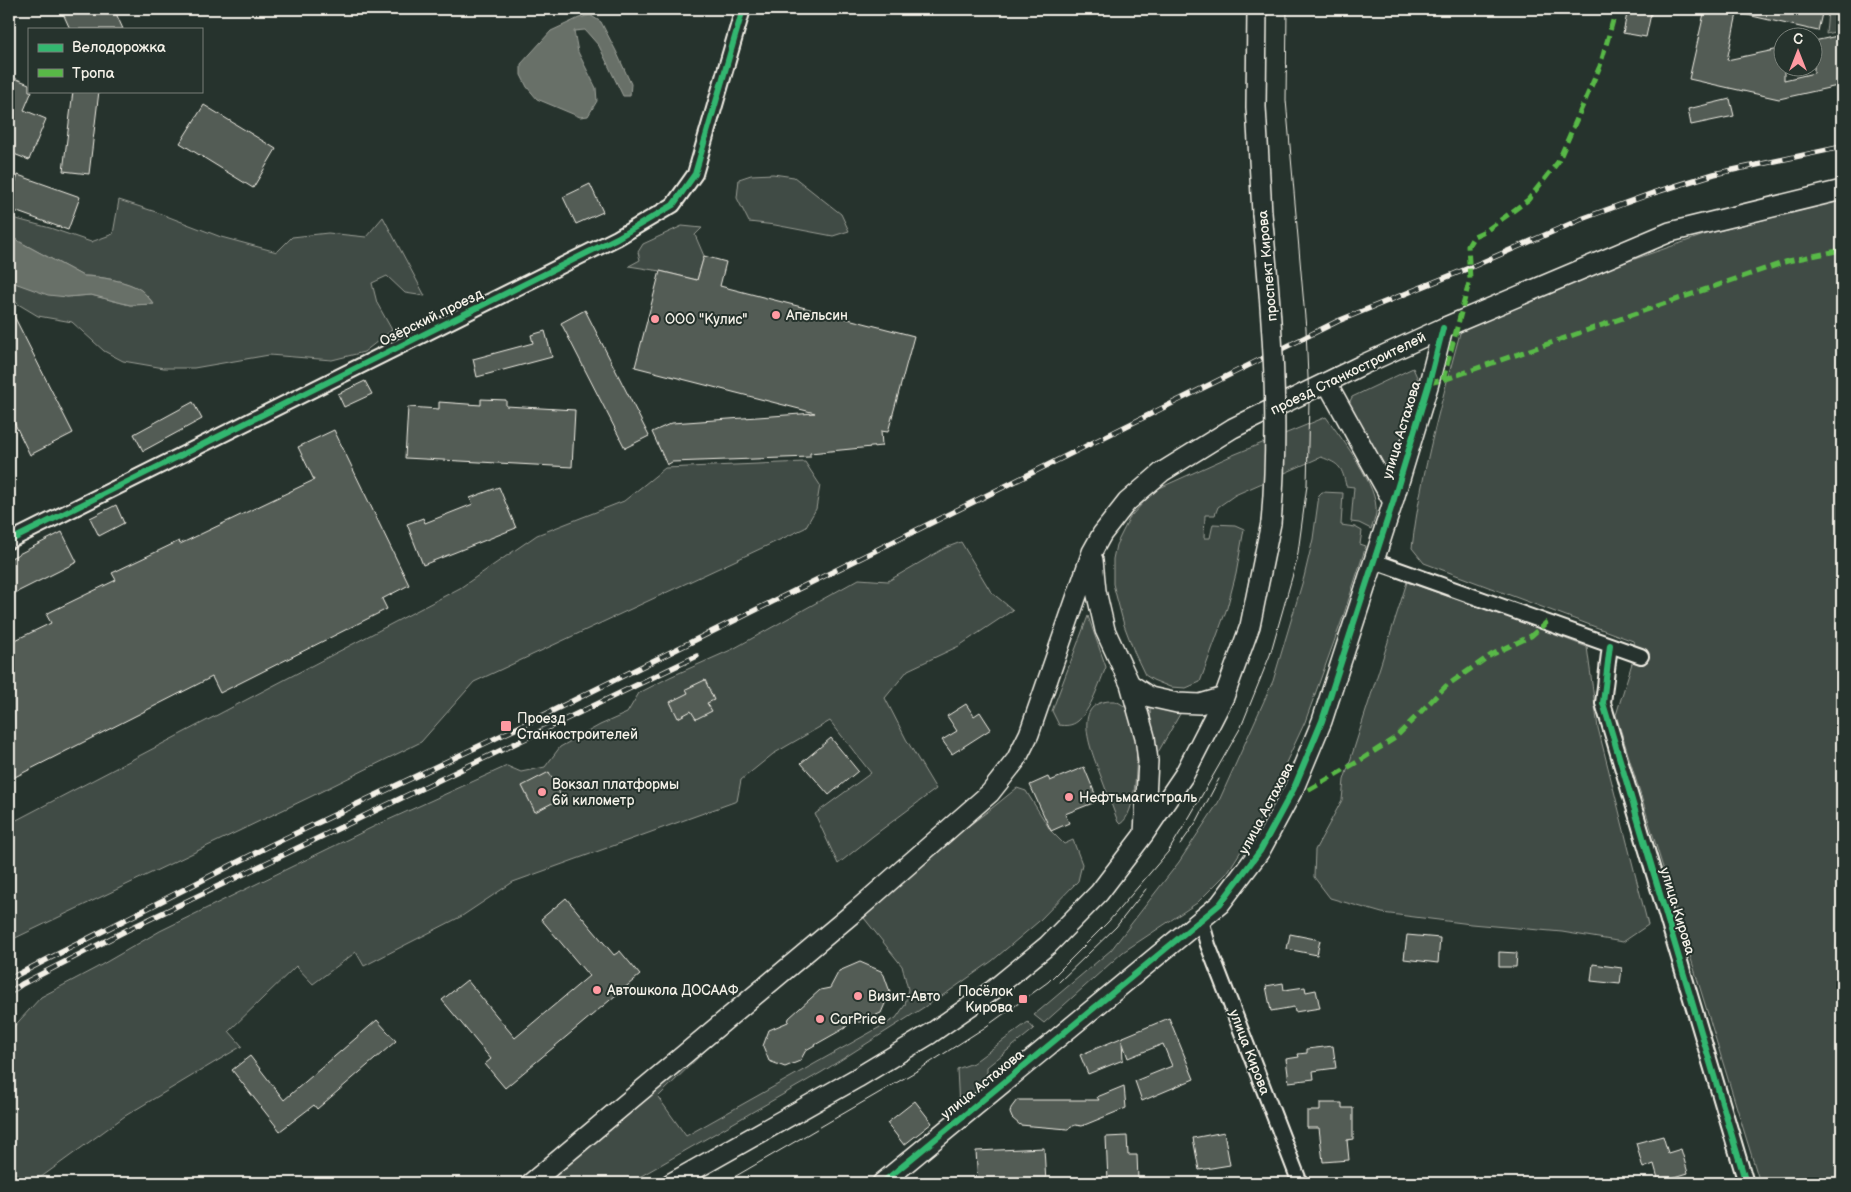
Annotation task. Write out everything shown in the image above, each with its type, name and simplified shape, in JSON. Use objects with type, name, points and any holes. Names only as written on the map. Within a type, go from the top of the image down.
[{"type":"main road","name":"проспект Кирова","points":[[1224,697],[1250,626],[1271,523],[1275,475],[1272,311],[1262,213],[1256,107],[1257,9]]},
{"type":"main road","name":"проезд Станкостроителей","points":[[1092,552],[1102,534],[1127,502],[1162,472],[1233,428],[1443,328],[1670,232],[1842,190]]},
{"type":"main road","name":"улица Астахова","points":[[882,1183],[1220,904],[1260,851],[1294,788],[1322,721],[1393,502],[1429,383],[1443,328]]},
{"type":"main road","points":[[1327,383],[1393,502]]},
{"type":"main road","points":[[1092,552],[1096,591],[1105,630],[1130,684],[1145,737],[1148,761],[1144,834]]},
{"type":"main road","points":[[531,1183],[859,908],[990,792],[1016,760],[1029,734],[1092,552]]},
{"type":"main road","points":[[1130,684],[1150,697],[1177,703],[1200,704],[1224,697]]},
{"type":"main road","points":[[671,1183],[914,1044],[993,990],[1048,945],[1092,900],[1144,834],[1184,775],[1224,697]]},
{"type":"street","name":"Озёрский проезд","points":[[9,541],[617,238],[673,205],[695,174],[743,9]]},
{"type":"street","points":[[1374,561],[1641,656]]},
{"type":"street","name":"улица Кирова","points":[[1610,645],[1602,703],[1746,1183]]},
{"type":"street","name":"улица Кирова","points":[[1201,920],[1208,945],[1300,1183]]},
{"type":"shaded area","points":[[1842,9],[1842,30],[1826,34],[1828,10]]},
{"type":"shaded area","points":[[590,15],[601,22],[616,51],[631,84],[630,96],[623,96],[599,46],[585,30],[574,31],[578,52],[596,88],[597,101],[588,116],[580,117],[537,99],[527,87],[521,75],[521,64],[551,31]]},
{"type":"shaded area","points":[[773,174],[794,177],[841,214],[849,231],[833,236],[749,222],[737,198],[739,179],[751,175]]},
{"type":"shaded area","points":[[119,200],[221,237],[277,252],[292,237],[328,233],[366,237],[383,217],[425,296],[405,293],[387,276],[372,283],[377,303],[392,330],[364,352],[332,360],[269,355],[194,368],[164,368],[123,361],[104,351],[72,322],[38,316],[18,304],[9,294],[9,281],[67,297],[91,295],[130,305],[154,304],[144,293],[135,287],[113,280],[83,276],[9,236],[9,217],[91,242],[113,234]]},
{"type":"shaded area","points":[[1842,200],[1842,1183],[1760,1183],[1616,715],[1633,660],[1644,661],[1633,641],[1424,563],[1412,548],[1427,462],[1463,322],[1568,282],[1710,233]]},
{"type":"shaded area","points":[[682,226],[702,228],[695,235],[704,256],[697,280],[629,266],[640,260],[638,252],[643,244]]},
{"type":"shaded area","points":[[9,236],[83,276],[113,280],[136,287],[154,304],[130,305],[91,295],[67,297],[48,295],[9,281]]},
{"type":"shaded area","points":[[1413,368],[1420,384],[1390,471],[1385,473],[1347,408],[1352,397]]},
{"type":"shaded area","points":[[1326,417],[1358,463],[1372,490],[1376,513],[1371,529],[1359,523],[1351,522],[1354,487],[1346,486],[1343,474],[1336,464],[1321,457],[1235,495],[1218,507],[1215,515],[1205,515],[1204,538],[1210,538],[1213,524],[1235,525],[1244,529],[1236,574],[1227,608],[1200,682],[1186,688],[1170,687],[1145,675],[1124,625],[1113,584],[1113,559],[1116,545],[1130,517],[1155,490],[1233,455]]},
{"type":"shaded area","points":[[805,462],[820,485],[816,509],[805,528],[474,682],[421,742],[9,941],[9,824],[460,588],[537,535],[624,501],[665,468]]},
{"type":"shaded area","points":[[1322,492],[1343,493],[1341,525],[1355,527],[1362,531],[1360,544],[1366,546],[1343,617],[1305,722],[1255,829],[1227,873],[1197,903],[1123,952],[1044,1023],[1034,1015],[1111,950],[1179,862],[1218,803],[1273,681],[1304,577],[1313,539],[1319,495]]},
{"type":"shaded area","points":[[961,542],[991,592],[1013,610],[959,646],[908,670],[885,698],[906,739],[936,789],[838,864],[815,814],[871,773],[830,721],[773,754],[741,780],[737,801],[513,882],[462,916],[364,966],[356,952],[313,984],[296,966],[229,1031],[242,1046],[125,1116],[33,1183],[9,1183],[9,1032],[41,997],[160,931],[375,826],[507,766],[521,772],[545,767],[560,747],[600,725],[627,713],[639,693],[733,649],[859,579],[888,581],[945,548]]},
{"type":"shaded area","points":[[1407,582],[1587,647],[1598,728],[1648,925],[1623,942],[1562,932],[1471,924],[1382,913],[1330,898],[1314,877],[1315,850],[1342,800],[1344,780]]},
{"type":"shaded area","points":[[1088,616],[1106,667],[1087,710],[1073,724],[1059,725],[1052,711]]},
{"type":"shaded area","points":[[1115,701],[1130,711],[1137,722],[1138,728],[1133,800],[1126,819],[1120,824],[1092,752],[1087,728],[1088,717],[1092,708],[1101,703]]},
{"type":"shaded area","points":[[1153,704],[1184,707],[1153,761],[1150,707]]},
{"type":"shaded area","points":[[1017,788],[1026,791],[1051,831],[1064,844],[1073,840],[1082,864],[1078,881],[1038,922],[992,961],[948,992],[822,1072],[629,1183],[543,1183],[729,1027],[658,1097],[686,1136],[896,1018],[905,1005],[908,989],[902,966],[864,918],[879,900],[907,874]]},
{"type":"shaded area","points":[[1028,1022],[1034,1029],[987,1067],[987,1086],[959,1108],[957,1069],[973,1063]]},
{"type":"building","points":[[61,9],[114,9],[123,28],[70,28]]},
{"type":"building","points":[[1628,9],[1652,9],[1646,37],[1623,33]]},
{"type":"building","points":[[1705,9],[1738,9],[1727,60],[1774,50],[1774,78],[1784,78],[1784,80],[1793,78],[1824,78],[1824,39],[1842,35],[1842,85],[1779,99],[1689,79]]},
{"type":"building","points":[[1744,9],[1823,9],[1819,28],[1805,28],[1743,14]]},
{"type":"building","points":[[9,76],[28,84],[28,92],[32,92],[24,110],[46,119],[29,160],[9,152]]},
{"type":"building","points":[[73,92],[99,92],[89,174],[63,171]]},
{"type":"building","points":[[1730,99],[1734,116],[1691,125],[1688,109]]},
{"type":"building","points":[[204,105],[276,149],[253,188],[180,143]]},
{"type":"building","points":[[18,175],[80,197],[68,230],[9,209],[9,201]]},
{"type":"building","points":[[590,184],[603,212],[576,224],[563,197]]},
{"type":"building","points":[[704,256],[726,262],[720,286],[914,336],[888,432],[881,431],[882,446],[810,453],[810,457],[672,462],[667,465],[652,432],[672,423],[815,413],[635,367],[660,271],[697,280]]},
{"type":"building","points":[[9,306],[73,433],[30,455],[9,412]]},
{"type":"building","points":[[585,310],[649,436],[625,448],[561,323]]},
{"type":"building","points":[[545,331],[552,357],[477,377],[473,359],[533,343],[531,335]]},
{"type":"building","points":[[365,381],[372,394],[344,407],[338,394]]},
{"type":"building","points":[[481,399],[506,400],[506,406],[575,410],[572,467],[405,458],[408,407],[439,409],[439,402],[481,405]]},
{"type":"building","points":[[193,402],[202,419],[143,451],[134,434]]},
{"type":"building","points":[[334,430],[409,585],[382,599],[387,609],[220,693],[212,677],[9,780],[9,643],[51,623],[46,614],[116,580],[112,573],[179,541],[180,544],[314,480],[298,447]]},
{"type":"building","points":[[499,487],[516,528],[423,565],[407,524],[423,518],[425,523],[473,504],[470,498]]},
{"type":"building","points":[[116,505],[124,523],[99,536],[90,518]]},
{"type":"building","points":[[62,532],[77,562],[9,596],[9,559]]},
{"type":"building","points":[[705,680],[714,700],[707,703],[712,711],[696,719],[691,711],[678,718],[670,702],[688,693],[686,689]]},
{"type":"building","points":[[966,704],[974,716],[980,712],[991,729],[952,754],[942,740],[957,731],[947,716]]},
{"type":"building","points":[[831,738],[858,771],[829,795],[801,763]]},
{"type":"building","points":[[1084,767],[1098,801],[1065,814],[1069,823],[1051,831],[1030,785],[1048,777],[1050,781]]},
{"type":"building","name":"Вокзал платформы 6й километр","points":[[549,772],[562,798],[535,812],[522,786]]},
{"type":"building","name":"Автошкола ДОСААФ","points":[[566,898],[614,955],[620,951],[640,975],[505,1088],[485,1064],[491,1059],[442,1000],[467,980],[515,1038],[589,976],[541,919]]},
{"type":"building","points":[[1290,934],[1320,940],[1317,955],[1287,949]]},
{"type":"building","points":[[1407,935],[1440,938],[1438,963],[1404,959]]},
{"type":"building","points":[[1499,952],[1517,953],[1516,967],[1499,967]]},
{"type":"building","points":[[860,962],[881,971],[884,975],[890,992],[881,1013],[860,1022],[851,1021],[845,1028],[806,1050],[800,1061],[785,1067],[769,1061],[763,1046],[769,1030],[788,1022],[789,1018],[820,990],[830,988],[839,971]]},
{"type":"building","points":[[1593,964],[1622,968],[1620,984],[1591,981]]},
{"type":"building","points":[[1283,983],[1284,990],[1305,987],[1306,992],[1316,990],[1320,1008],[1295,1012],[1294,1007],[1271,1011],[1266,986]]},
{"type":"building","points":[[1169,1018],[1194,1079],[1142,1101],[1135,1081],[1172,1066],[1163,1044],[1128,1058],[1122,1041],[1123,1060],[1088,1074],[1080,1055]]},
{"type":"building","points":[[377,1020],[396,1041],[317,1109],[314,1105],[280,1131],[232,1070],[250,1056],[284,1100]]},
{"type":"building","points":[[1333,1046],[1336,1068],[1313,1071],[1314,1079],[1289,1082],[1286,1059],[1299,1057],[1298,1054],[1307,1053],[1307,1049]]},
{"type":"building","points":[[1124,1086],[1126,1108],[1082,1126],[1075,1125],[1068,1129],[1020,1125],[1012,1118],[1010,1113],[1017,1100],[1099,1100],[1097,1097]]},
{"type":"building","points":[[915,1101],[932,1123],[904,1145],[887,1123]]},
{"type":"building","points":[[1320,1103],[1342,1103],[1342,1108],[1353,1108],[1353,1139],[1347,1140],[1349,1160],[1323,1162],[1319,1128],[1307,1128],[1307,1111],[1320,1111]]},
{"type":"building","points":[[1224,1132],[1230,1165],[1199,1170],[1193,1138]]},
{"type":"building","points":[[1127,1136],[1128,1155],[1137,1155],[1138,1180],[1108,1181],[1106,1137]]},
{"type":"building","points":[[1663,1136],[1668,1153],[1681,1149],[1688,1173],[1659,1182],[1654,1164],[1643,1168],[1636,1143]]},
{"type":"building","points":[[1044,1148],[1046,1183],[978,1183],[976,1151]]},
{"type":"tram line","points":[[724,1183],[920,1069],[984,1028],[1048,982],[1108,922],[1168,852],[1241,727],[1270,655],[1297,560],[1307,485],[1309,402],[1306,329],[1286,100],[1287,9]]},
{"type":"tram line","points":[[1180,845],[1197,821],[1219,779]]},
{"type":"tram line","points":[[1059,982],[1116,927],[1146,889]]},
{"type":"railway","points":[[9,979],[269,846],[538,718],[1338,321],[1469,268],[1584,218],[1653,193],[1714,174],[1842,147]]},
{"type":"railway","points":[[9,993],[22,984],[127,930],[697,656]]},
{"type":"marked path","points":[[1443,380],[1470,279],[1468,246],[1474,236],[1487,230],[1528,200],[1558,162],[1600,66],[1614,17]]},
{"type":"marked path","points":[[1429,383],[1443,380],[1788,261],[1842,250]]},
{"type":"marked path","points":[[1309,790],[1395,738],[1446,686],[1491,655],[1531,636],[1547,622]]},
{"type":"cycle path","points":[[9,541],[617,238],[673,205],[695,174],[743,9]]},
{"type":"cycle path","points":[[882,1183],[1220,904],[1260,851],[1294,788],[1322,721],[1393,502],[1429,383],[1443,328]]},
{"type":"cycle path","points":[[1610,645],[1603,703],[1746,1183]]},
{"type":"place","name":"Апельсин","points":[[776,315]]},
{"type":"place","name":"ООО \"Кулис\"","points":[[655,319]]},
{"type":"place","name":"Проезд Станкостроителей","points":[[506,726]]},
{"type":"place","name":"Вокзал платформы 6й километр","points":[[542,792]]},
{"type":"place","name":"Нефтьмагистраль","points":[[1069,797]]},
{"type":"place","name":"Автошкола ДОСААФ","points":[[597,990]]},
{"type":"place","name":"Визит-Авто","points":[[858,996]]},
{"type":"place","name":"Посёлок Кирова","points":[[1023,999]]},
{"type":"place","name":"CarPrice","points":[[820,1019]]}]
